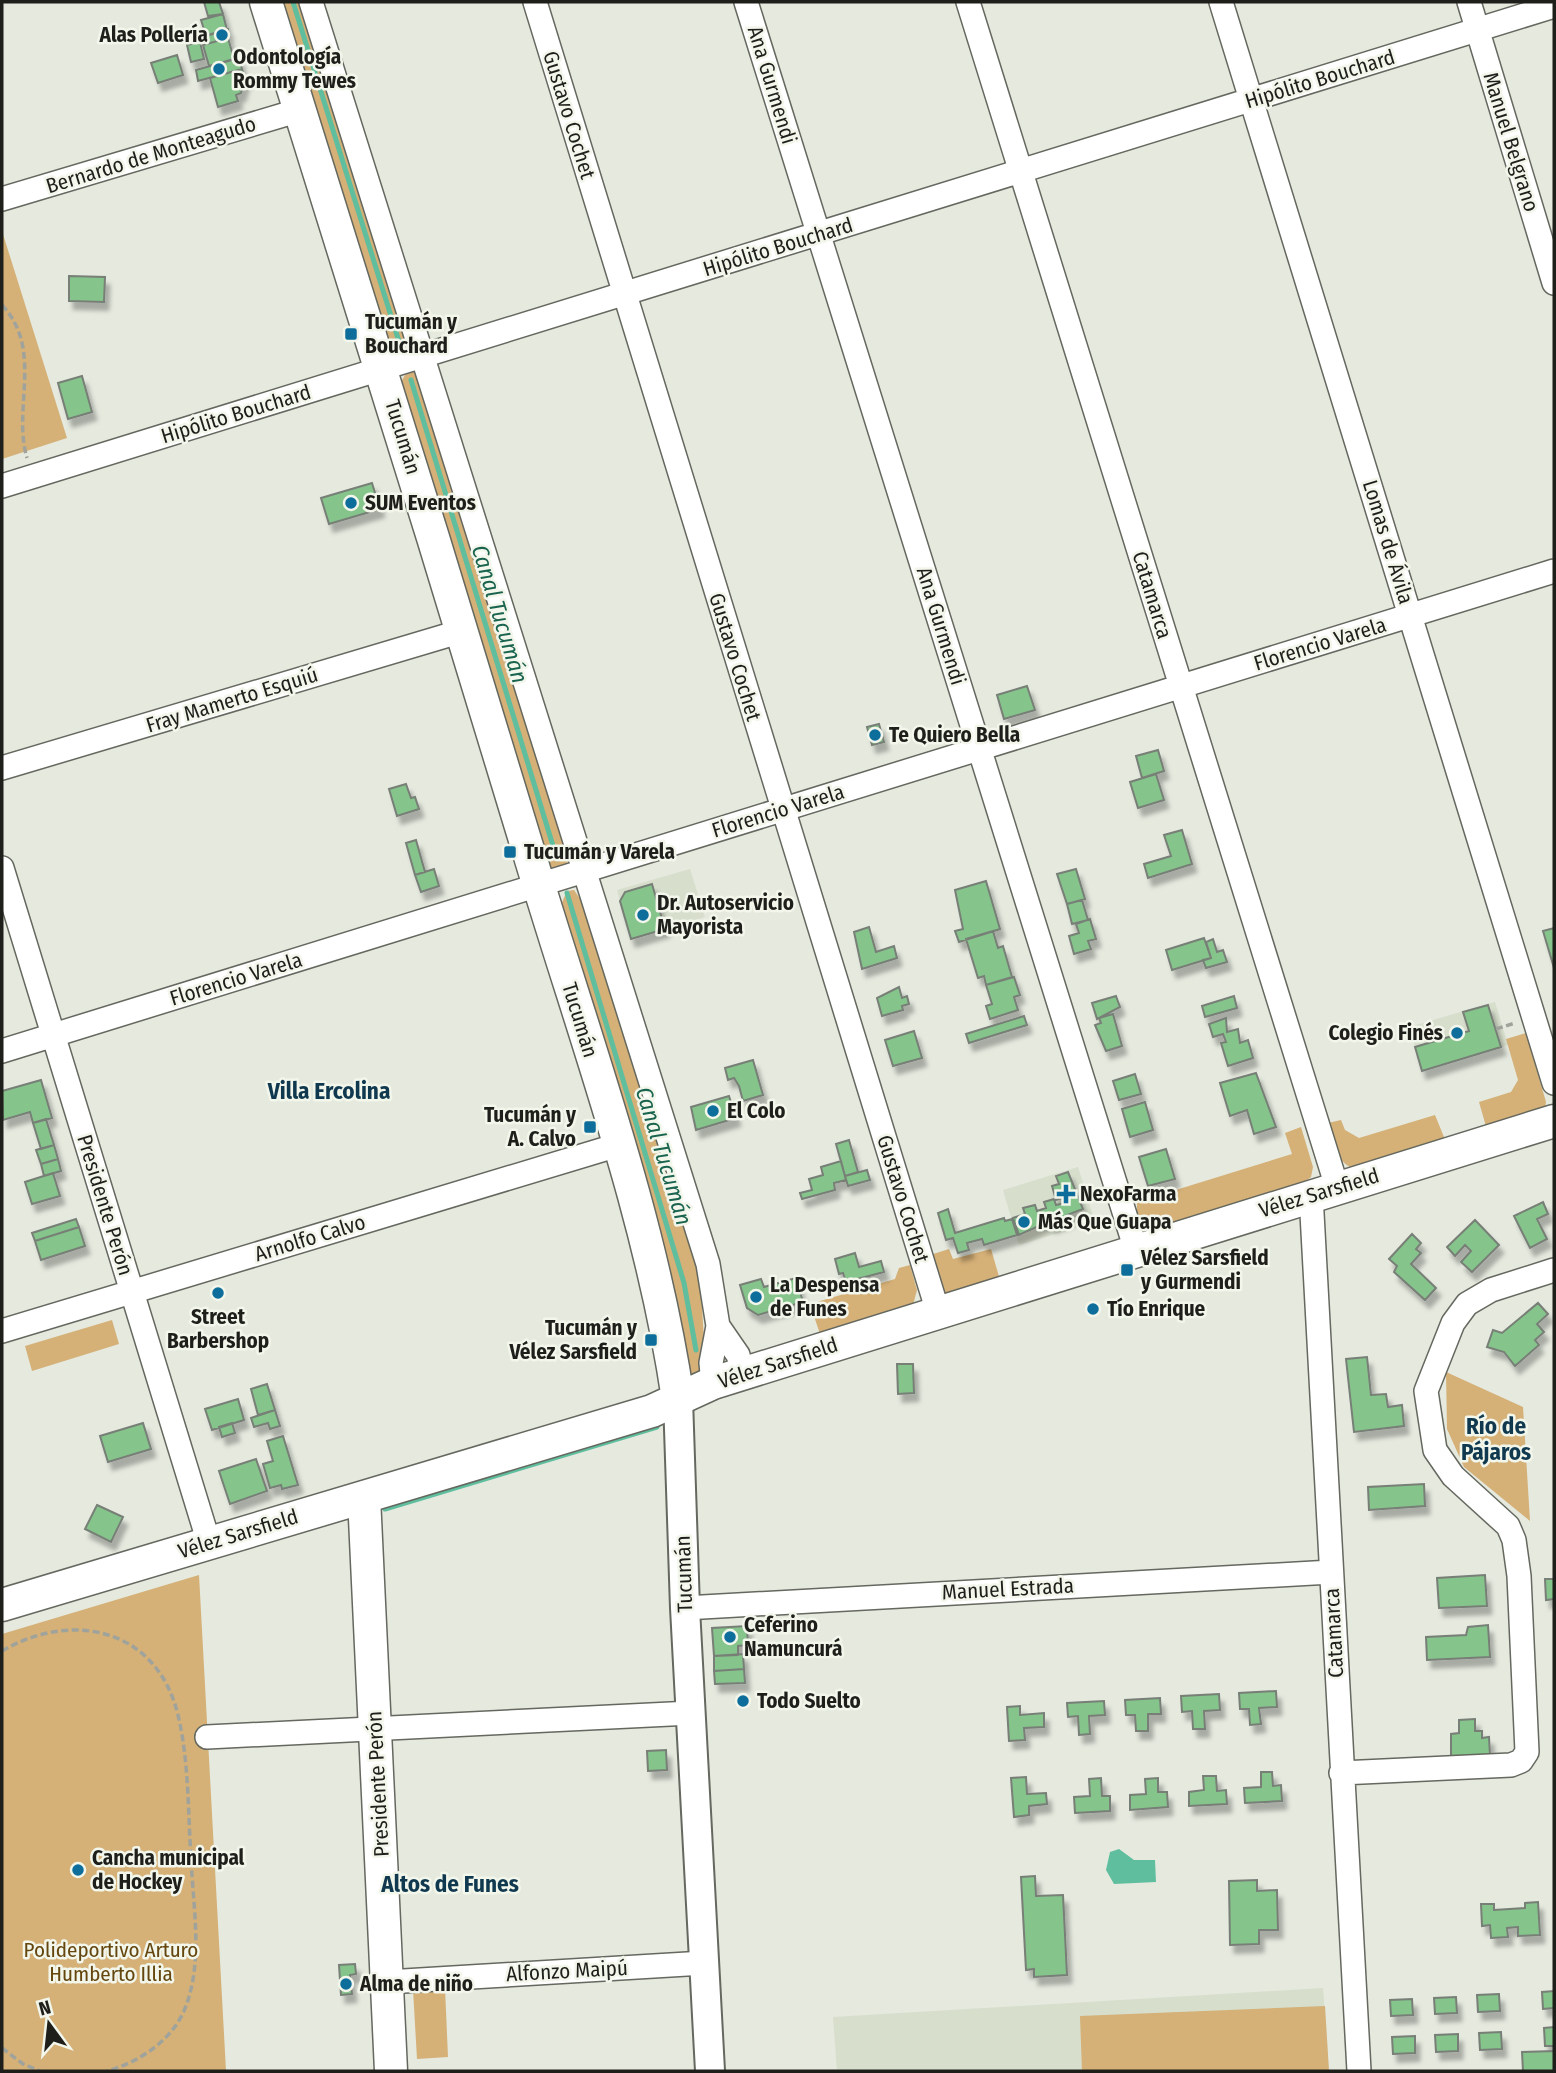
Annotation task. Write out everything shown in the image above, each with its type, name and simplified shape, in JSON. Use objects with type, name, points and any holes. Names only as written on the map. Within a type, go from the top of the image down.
[{"type":"main road","name":"Tucumán","points":[[266,2],[382,369],[618,1145],[666,1319],[678,1399]]},
{"type":"main road","name":"Vélez Sarsfield","points":[[2,1605],[652,1410],[743,1373],[1554,1121]]},
{"type":"main road","name":"Presidente Perón","points":[[364,1497],[391,2071]]},
{"type":"street","name":"Tucumán","points":[[311,2],[708,1264],[718,1326],[711,1363],[713,1383]]},
{"type":"street","name":"Gustavo Cochet","points":[[534,2],[938,1312]]},
{"type":"street","name":"Ana Gurmendi","points":[[746,2],[1136,1250]]},
{"type":"street","name":"Catamarca","points":[[968,2],[1181,687],[1324,1191],[1331,1572],[1359,2071]]},
{"type":"street","name":"Lomas de Ávila","points":[[1222,2],[1554,1083]]},
{"type":"street","name":"Manuel Belgrano","points":[[1469,2],[1554,283]]},
{"type":"street","name":"Hipólito Bouchard","points":[[2,486],[1554,6]]},
{"type":"street","name":"Bernardo de Monteagudo","points":[[2,199],[300,110]]},
{"type":"street","name":"Florencio Varela","points":[[2,1051],[1554,571]]},
{"type":"street","name":"Fray Mamerto Esquiú","points":[[2,768],[462,631]]},
{"type":"street","name":"Presidente Perón","points":[[2,868],[209,1543]]},
{"type":"street","name":"Arnolfo Calvo","points":[[2,1331],[618,1145]]},
{"type":"street","points":[[1341,1773],[1511,1765],[1521,1761],[1527,1752],[1522,1625],[1514,1540],[1508,1526],[1453,1476],[1435,1450],[1426,1391],[1453,1323],[1467,1304],[1491,1290],[1554,1270]]},
{"type":"street","name":"Tucumán","points":[[718,1326],[737,1355],[743,1373]]},
{"type":"street","name":"Tucumán","points":[[678,1399],[685,1608],[710,2071]]},
{"type":"street","name":"Manuel Estrada","points":[[685,1608],[1331,1572]]},
{"type":"street","points":[[207,1737],[691,1713]]},
{"type":"street","name":"Alfonzo Maipú","points":[[387,1982],[704,1963]]},
{"type":"path","points":[[2,305],[12,316],[27,368],[21,438],[33,477]]},
{"type":"path","points":[[2,1651],[21,1640],[52,1630],[82,1628],[109,1633],[133,1647],[153,1664],[178,1712],[183,1739],[192,1878],[196,1961],[192,1988],[182,2014],[167,2036],[146,2054],[107,2071]]},
{"type":"path","points":[[2,2048],[23,2064],[40,2071]]},
{"type":"path","points":[[20,2071],[23,2064]]},
{"type":"shaded area","points":[[690,869],[705,917],[631,939],[617,890]]},
{"type":"shaded area","name":"Colegio Finés","points":[[1495,1002],[1508,1045],[1422,1071],[1409,1027]]},
{"type":"shaded area","points":[[1078,1167],[1095,1222],[1019,1245],[1003,1190]]},
{"type":"shaded area","points":[[1119,1849],[1134,1860],[1155,1860],[1156,1882],[1114,1884],[1106,1870],[1110,1852]]},
{"type":"shaded area","points":[[1323,1988],[1329,2071],[837,2071],[833,2017]]},
{"type":"green space","points":[[279,2],[303,2],[408,334],[408,350],[392,353]]},
{"type":"green space","points":[[2,231],[67,438],[2,459]]},
{"type":"green space","points":[[413,372],[418,374],[570,856],[564,870],[554,870],[548,865],[500,700],[475,637],[401,382],[405,375]]},
{"type":"green space","points":[[574,890],[587,909],[676,1200],[699,1260],[706,1371],[693,1376],[687,1373],[560,907],[567,891]]},
{"type":"green space","points":[[1526,1033],[1546,1102],[1545,1108],[1487,1130],[1479,1102],[1511,1092],[1518,1080],[1506,1039]]},
{"type":"green space","points":[[1435,1115],[1446,1142],[1354,1169],[1339,1156],[1328,1123],[1341,1120],[1345,1130],[1359,1138]]},
{"type":"green space","points":[[1301,1127],[1313,1167],[1311,1177],[1300,1186],[1154,1233],[1140,1226],[1137,1202],[1292,1154],[1285,1133]]},
{"type":"green space","points":[[949,1249],[953,1259],[991,1249],[1000,1280],[946,1295],[940,1290],[930,1255]]},
{"type":"green space","points":[[910,1265],[917,1290],[913,1305],[821,1337],[810,1304],[895,1279],[899,1268]]},
{"type":"green space","points":[[112,1320],[119,1344],[32,1371],[25,1346]]},
{"type":"green space","points":[[1446,1372],[1523,1407],[1530,1521],[1464,1467],[1447,1429]]},
{"type":"green space","name":"Polideportivo Arturo Humberto Illia","points":[[199,1575],[226,2071],[2,2071],[2,1634]]},
{"type":"green space","points":[[445,1988],[448,2057],[417,2059],[413,1989]]},
{"type":"green space","points":[[1325,2006],[1329,2071],[1082,2071],[1080,2016]]},
{"type":"building","points":[[204,2],[219,2],[223,14],[208,16]]},
{"type":"building","points":[[223,14],[227,30],[206,36],[201,20]]},
{"type":"building","points":[[228,29],[228,38],[203,45],[201,37]]},
{"type":"building","points":[[228,38],[234,59],[209,66],[203,45]]},
{"type":"building","points":[[200,42],[204,59],[191,62],[187,45]]},
{"type":"building","points":[[177,55],[183,75],[158,83],[151,63]]},
{"type":"building","name":"Odontología Rommy Tewes","points":[[239,58],[242,69],[198,81],[196,70]]},
{"type":"building","points":[[242,69],[245,79],[241,93],[236,95],[238,101],[218,107],[210,78]]},
{"type":"building","points":[[69,276],[105,277],[104,302],[69,301]]},
{"type":"building","points":[[82,376],[92,412],[68,419],[58,383]]},
{"type":"building","name":"SUM Eventos","points":[[372,483],[380,509],[329,524],[321,498]]},
{"type":"building","points":[[1027,686],[1035,710],[1004,719],[997,695]]},
{"type":"building","name":"Te Quiero Bella","points":[[879,724],[884,742],[872,745],[867,727]]},
{"type":"building","points":[[1158,750],[1164,771],[1142,778],[1136,756]]},
{"type":"building","points":[[1156,774],[1164,800],[1138,808],[1130,782]]},
{"type":"building","points":[[406,784],[419,809],[397,816],[389,789]]},
{"type":"building","points":[[1182,830],[1192,864],[1148,878],[1144,864],[1171,856],[1164,835]]},
{"type":"building","points":[[416,840],[425,872],[415,875],[406,843]]},
{"type":"building","points":[[434,869],[439,886],[421,892],[415,875]]},
{"type":"building","points":[[1076,869],[1085,899],[1067,904],[1057,874]]},
{"type":"building","points":[[986,881],[1000,929],[959,942],[955,931],[963,929],[955,890]]},
{"type":"building","name":"Dr. Autoservicio Mayorista","points":[[652,884],[665,929],[631,939],[620,901],[625,892]]},
{"type":"building","points":[[1082,900],[1088,920],[1072,924],[1067,904]]},
{"type":"building","points":[[1090,919],[1096,939],[1088,941],[1091,949],[1074,954],[1069,936],[1079,933],[1076,924]]},
{"type":"building","points":[[869,927],[876,952],[894,946],[897,958],[862,969],[854,932]]},
{"type":"building","points":[[1554,928],[1554,968],[1543,931]]},
{"type":"building","points":[[993,931],[998,948],[1003,946],[1012,977],[986,985],[984,976],[978,978],[966,939]]},
{"type":"building","points":[[1204,938],[1211,958],[1172,970],[1166,950]]},
{"type":"building","points":[[1213,939],[1217,952],[1223,950],[1227,962],[1206,968],[1203,960],[1211,958],[1206,942]]},
{"type":"building","points":[[1014,977],[1020,995],[1014,997],[1018,1010],[990,1019],[986,1006],[992,1004],[986,985]]},
{"type":"building","points":[[899,987],[902,998],[907,996],[909,1004],[902,1006],[903,1010],[882,1016],[877,998]]},
{"type":"building","points":[[1116,996],[1120,1007],[1097,1019],[1092,1003]]},
{"type":"building","points":[[1234,996],[1237,1008],[1205,1017],[1202,1006]]},
{"type":"building","name":"Colegio Finés","points":[[1488,1005],[1501,1047],[1422,1071],[1415,1047],[1469,1031],[1463,1012]]},
{"type":"building","points":[[1113,1014],[1122,1046],[1106,1051],[1095,1025],[1101,1023],[1099,1018]]},
{"type":"building","points":[[1024,1016],[1027,1025],[969,1043],[966,1034]]},
{"type":"building","points":[[1226,1018],[1227,1032],[1238,1029],[1240,1043],[1248,1040],[1253,1058],[1228,1066],[1221,1043],[1226,1042],[1223,1034],[1213,1037],[1209,1024]]},
{"type":"building","points":[[914,1031],[922,1058],[893,1066],[885,1040]]},
{"type":"building","points":[[753,1060],[763,1095],[743,1101],[739,1086],[734,1078],[728,1080],[725,1068]]},
{"type":"building","points":[[1256,1073],[1276,1127],[1254,1134],[1247,1110],[1230,1116],[1220,1083]]},
{"type":"building","points":[[1135,1074],[1141,1094],[1119,1100],[1113,1081]]},
{"type":"building","points":[[41,1080],[52,1118],[33,1123],[30,1112],[3,1120],[2,1091]]},
{"type":"building","name":"El Colo","points":[[729,1096],[736,1118],[696,1130],[691,1107]]},
{"type":"building","points":[[1145,1102],[1153,1130],[1130,1137],[1122,1109]]},
{"type":"building","points":[[46,1119],[54,1145],[41,1149],[33,1123]]},
{"type":"building","points":[[849,1140],[858,1172],[845,1176],[836,1144]]},
{"type":"building","points":[[54,1145],[58,1159],[41,1164],[36,1150]]},
{"type":"building","points":[[1166,1149],[1175,1179],[1148,1186],[1139,1157]]},
{"type":"building","points":[[58,1159],[61,1171],[44,1176],[41,1164]]},
{"type":"building","points":[[841,1161],[846,1180],[834,1183],[835,1190],[802,1199],[800,1193],[812,1190],[809,1179],[823,1175],[821,1167]]},
{"type":"building","points":[[867,1170],[870,1180],[848,1186],[845,1176]]},
{"type":"building","points":[[1068,1172],[1083,1209],[1067,1215],[1069,1219],[1051,1225],[1050,1221],[1019,1235],[1013,1218],[1025,1214],[1023,1208],[1035,1205],[1037,1211],[1046,1208],[1044,1202],[1054,1199],[1056,1205],[1064,1203],[1062,1198],[1056,1200],[1052,1186],[1059,1184],[1056,1176]]},
{"type":"building","points":[[53,1173],[60,1196],[32,1204],[25,1182]]},
{"type":"building","points":[[1543,1202],[1548,1214],[1537,1219],[1547,1239],[1530,1248],[1514,1216]]},
{"type":"building","points":[[948,1209],[955,1233],[1004,1218],[1005,1221],[1012,1219],[1017,1235],[984,1245],[982,1239],[967,1243],[969,1250],[958,1253],[953,1238],[946,1240],[938,1213]]},
{"type":"building","points":[[76,1219],[79,1227],[35,1241],[32,1233]]},
{"type":"building","points":[[1475,1220],[1499,1245],[1472,1272],[1461,1262],[1471,1251],[1465,1245],[1455,1256],[1447,1247]]},
{"type":"building","points":[[79,1227],[85,1246],[41,1260],[35,1241]]},
{"type":"building","points":[[1412,1234],[1421,1243],[1416,1249],[1421,1253],[1411,1264],[1436,1288],[1425,1300],[1394,1272],[1397,1266],[1389,1259]]},
{"type":"building","points":[[855,1253],[859,1267],[881,1261],[884,1272],[846,1282],[843,1273],[839,1274],[835,1259]]},
{"type":"building","points":[[796,1278],[803,1302],[758,1315],[747,1308],[740,1285],[761,1279],[764,1287]]},
{"type":"building","points":[[1538,1303],[1548,1314],[1537,1324],[1544,1332],[1535,1340],[1539,1345],[1515,1366],[1504,1352],[1487,1347],[1493,1330],[1502,1333]]},
{"type":"building","points":[[1367,1357],[1371,1395],[1386,1394],[1388,1407],[1402,1405],[1404,1426],[1354,1432],[1346,1359]]},
{"type":"building","points":[[897,1364],[913,1364],[914,1393],[898,1394]]},
{"type":"building","points":[[267,1384],[275,1410],[258,1415],[251,1389]]},
{"type":"building","points":[[238,1399],[244,1420],[212,1430],[205,1409]]},
{"type":"building","points":[[275,1410],[280,1426],[270,1429],[268,1423],[254,1427],[251,1418]]},
{"type":"building","points":[[143,1423],[151,1449],[108,1462],[100,1436]]},
{"type":"building","points":[[232,1423],[235,1433],[222,1437],[219,1427]]},
{"type":"building","points":[[283,1436],[298,1485],[282,1489],[281,1485],[270,1488],[263,1464],[273,1461],[267,1441]]},
{"type":"building","points":[[256,1459],[267,1491],[230,1504],[219,1471]]},
{"type":"building","points":[[1424,1484],[1425,1506],[1369,1510],[1368,1487]]},
{"type":"building","points":[[97,1505],[123,1517],[111,1542],[85,1529]]},
{"type":"building","points":[[1485,1575],[1487,1606],[1439,1608],[1437,1578]]},
{"type":"building","points":[[1545,1579],[1554,1579],[1554,1599],[1546,1600]]},
{"type":"building","points":[[1488,1625],[1490,1657],[1427,1660],[1426,1637],[1466,1635],[1468,1627]]},
{"type":"building","name":"Ceferino Namuncurá","points":[[747,1626],[748,1645],[738,1646],[738,1655],[714,1656],[712,1628]]},
{"type":"building","points":[[743,1654],[744,1669],[714,1671],[714,1656]]},
{"type":"building","points":[[744,1669],[745,1683],[715,1684],[714,1671]]},
{"type":"building","points":[[1276,1691],[1277,1707],[1259,1708],[1261,1724],[1250,1725],[1249,1709],[1240,1709],[1239,1693]]},
{"type":"building","points":[[1219,1694],[1220,1710],[1204,1711],[1205,1729],[1193,1729],[1192,1711],[1182,1712],[1181,1696]]},
{"type":"building","points":[[1160,1698],[1161,1714],[1148,1714],[1148,1731],[1136,1731],[1135,1715],[1126,1715],[1125,1700]]},
{"type":"building","points":[[1104,1701],[1105,1715],[1089,1716],[1090,1734],[1079,1735],[1078,1716],[1068,1717],[1067,1703]]},
{"type":"building","points":[[1020,1706],[1020,1715],[1044,1713],[1044,1727],[1024,1728],[1025,1740],[1009,1741],[1007,1707]]},
{"type":"building","points":[[1475,1719],[1475,1731],[1482,1731],[1482,1738],[1489,1737],[1490,1756],[1451,1757],[1451,1734],[1459,1733],[1459,1720]]},
{"type":"building","points":[[666,1750],[667,1770],[648,1771],[647,1751]]},
{"type":"building","points":[[1261,1772],[1272,1772],[1273,1786],[1281,1785],[1282,1801],[1245,1803],[1244,1788],[1261,1787]]},
{"type":"building","points":[[1203,1776],[1216,1776],[1217,1791],[1226,1790],[1227,1804],[1189,1806],[1189,1792],[1204,1790]]},
{"type":"building","points":[[1026,1777],[1027,1794],[1046,1793],[1047,1804],[1029,1806],[1029,1815],[1014,1817],[1011,1778]]},
{"type":"building","points":[[1101,1778],[1102,1796],[1110,1796],[1110,1811],[1075,1813],[1074,1797],[1090,1796],[1089,1779]]},
{"type":"building","points":[[1158,1778],[1158,1792],[1167,1792],[1168,1807],[1130,1810],[1130,1795],[1146,1794],[1145,1779]]},
{"type":"building","points":[[1035,1876],[1036,1896],[1063,1895],[1067,1975],[1034,1977],[1034,1969],[1026,1970],[1021,1877]]},
{"type":"building","points":[[1257,1880],[1257,1891],[1277,1890],[1278,1930],[1259,1930],[1259,1944],[1230,1945],[1229,1881]]},
{"type":"building","points":[[1538,1902],[1540,1935],[1518,1936],[1518,1927],[1507,1928],[1508,1937],[1491,1938],[1490,1925],[1482,1926],[1481,1904],[1494,1904],[1494,1910],[1525,1908],[1525,1903]]},
{"type":"building","name":"Alma de niño","points":[[355,1964],[356,1974],[350,1975],[352,1994],[341,1995],[339,1965]]},
{"type":"building","points":[[1554,1991],[1554,2008],[1543,2009],[1542,1992]]},
{"type":"building","points":[[1499,1994],[1500,2011],[1478,2012],[1477,1995]]},
{"type":"building","points":[[1456,1997],[1457,2013],[1435,2014],[1434,1998]]},
{"type":"building","points":[[1412,1999],[1413,2015],[1391,2016],[1390,2000]]},
{"type":"building","points":[[1554,2027],[1554,2046],[1545,2046],[1544,2028]]},
{"type":"building","points":[[1501,2032],[1502,2049],[1480,2050],[1479,2033]]},
{"type":"building","points":[[1458,2034],[1458,2051],[1436,2052],[1435,2035]]},
{"type":"building","points":[[1415,2036],[1415,2053],[1393,2054],[1392,2037]]},
{"type":"building","points":[[1554,2051],[1554,2071],[1523,2071],[1522,2052]]},
{"type":"waterway","name":"Canal Tucumán","points":[[293,2],[401,348]]},
{"type":"waterway","name":"Canal Tucumán","points":[[411,380],[557,859]]},
{"type":"waterway","name":"Canal Tucumán","points":[[567,893],[684,1283],[696,1350]]},
{"type":"waterway","points":[[385,1509],[657,1427]]},
{"type":"place","name":"Alas Pollería","points":[[222,35]]},
{"type":"place","name":"Odontología Rommy Tewes","points":[[219,69]]},
{"type":"place","name":"Tucumán y Bouchard","points":[[351,334]]},
{"type":"place","name":"SUM Eventos","points":[[351,503]]},
{"type":"place","name":"Te Quiero Bella","points":[[875,735]]},
{"type":"place","name":"Tucumán y Varela","points":[[510,852]]},
{"type":"place","name":"Dr. Autoservicio Mayorista","points":[[643,915]]},
{"type":"place","name":"Colegio Finés","points":[[1457,1033]]},
{"type":"place","name":"El Colo","points":[[713,1111]]},
{"type":"place","name":"Tucumán y A. Calvo","points":[[590,1127]]},
{"type":"place","name":"NexoFarma","points":[[1066,1194]]},
{"type":"place","name":"Más Que Guapa","points":[[1024,1222]]},
{"type":"place","name":"Vélez Sarsfield y Gurmendi","points":[[1127,1270]]},
{"type":"place","name":"Street Barbershop","points":[[218,1293]]},
{"type":"place","name":"La Despensa de Funes","points":[[756,1297]]},
{"type":"place","name":"Tío Enrique","points":[[1093,1309]]},
{"type":"place","name":"Tucumán y Vélez Sarsfield","points":[[651,1340]]},
{"type":"place","name":"Ceferino Namuncurá","points":[[730,1637]]},
{"type":"place","name":"Todo Suelto","points":[[743,1701]]},
{"type":"place","name":"Cancha municipal de Hockey","points":[[78,1870]]},
{"type":"place","name":"Alma de niño","points":[[346,1984]]},
{"type":"district","name":"Villa Ercolina","points":[[329,1091]]},
{"type":"district","name":"Río de Pájaros","points":[[1496,1439]]},
{"type":"district","name":"Altos de Funes","points":[[450,1884]]}]
